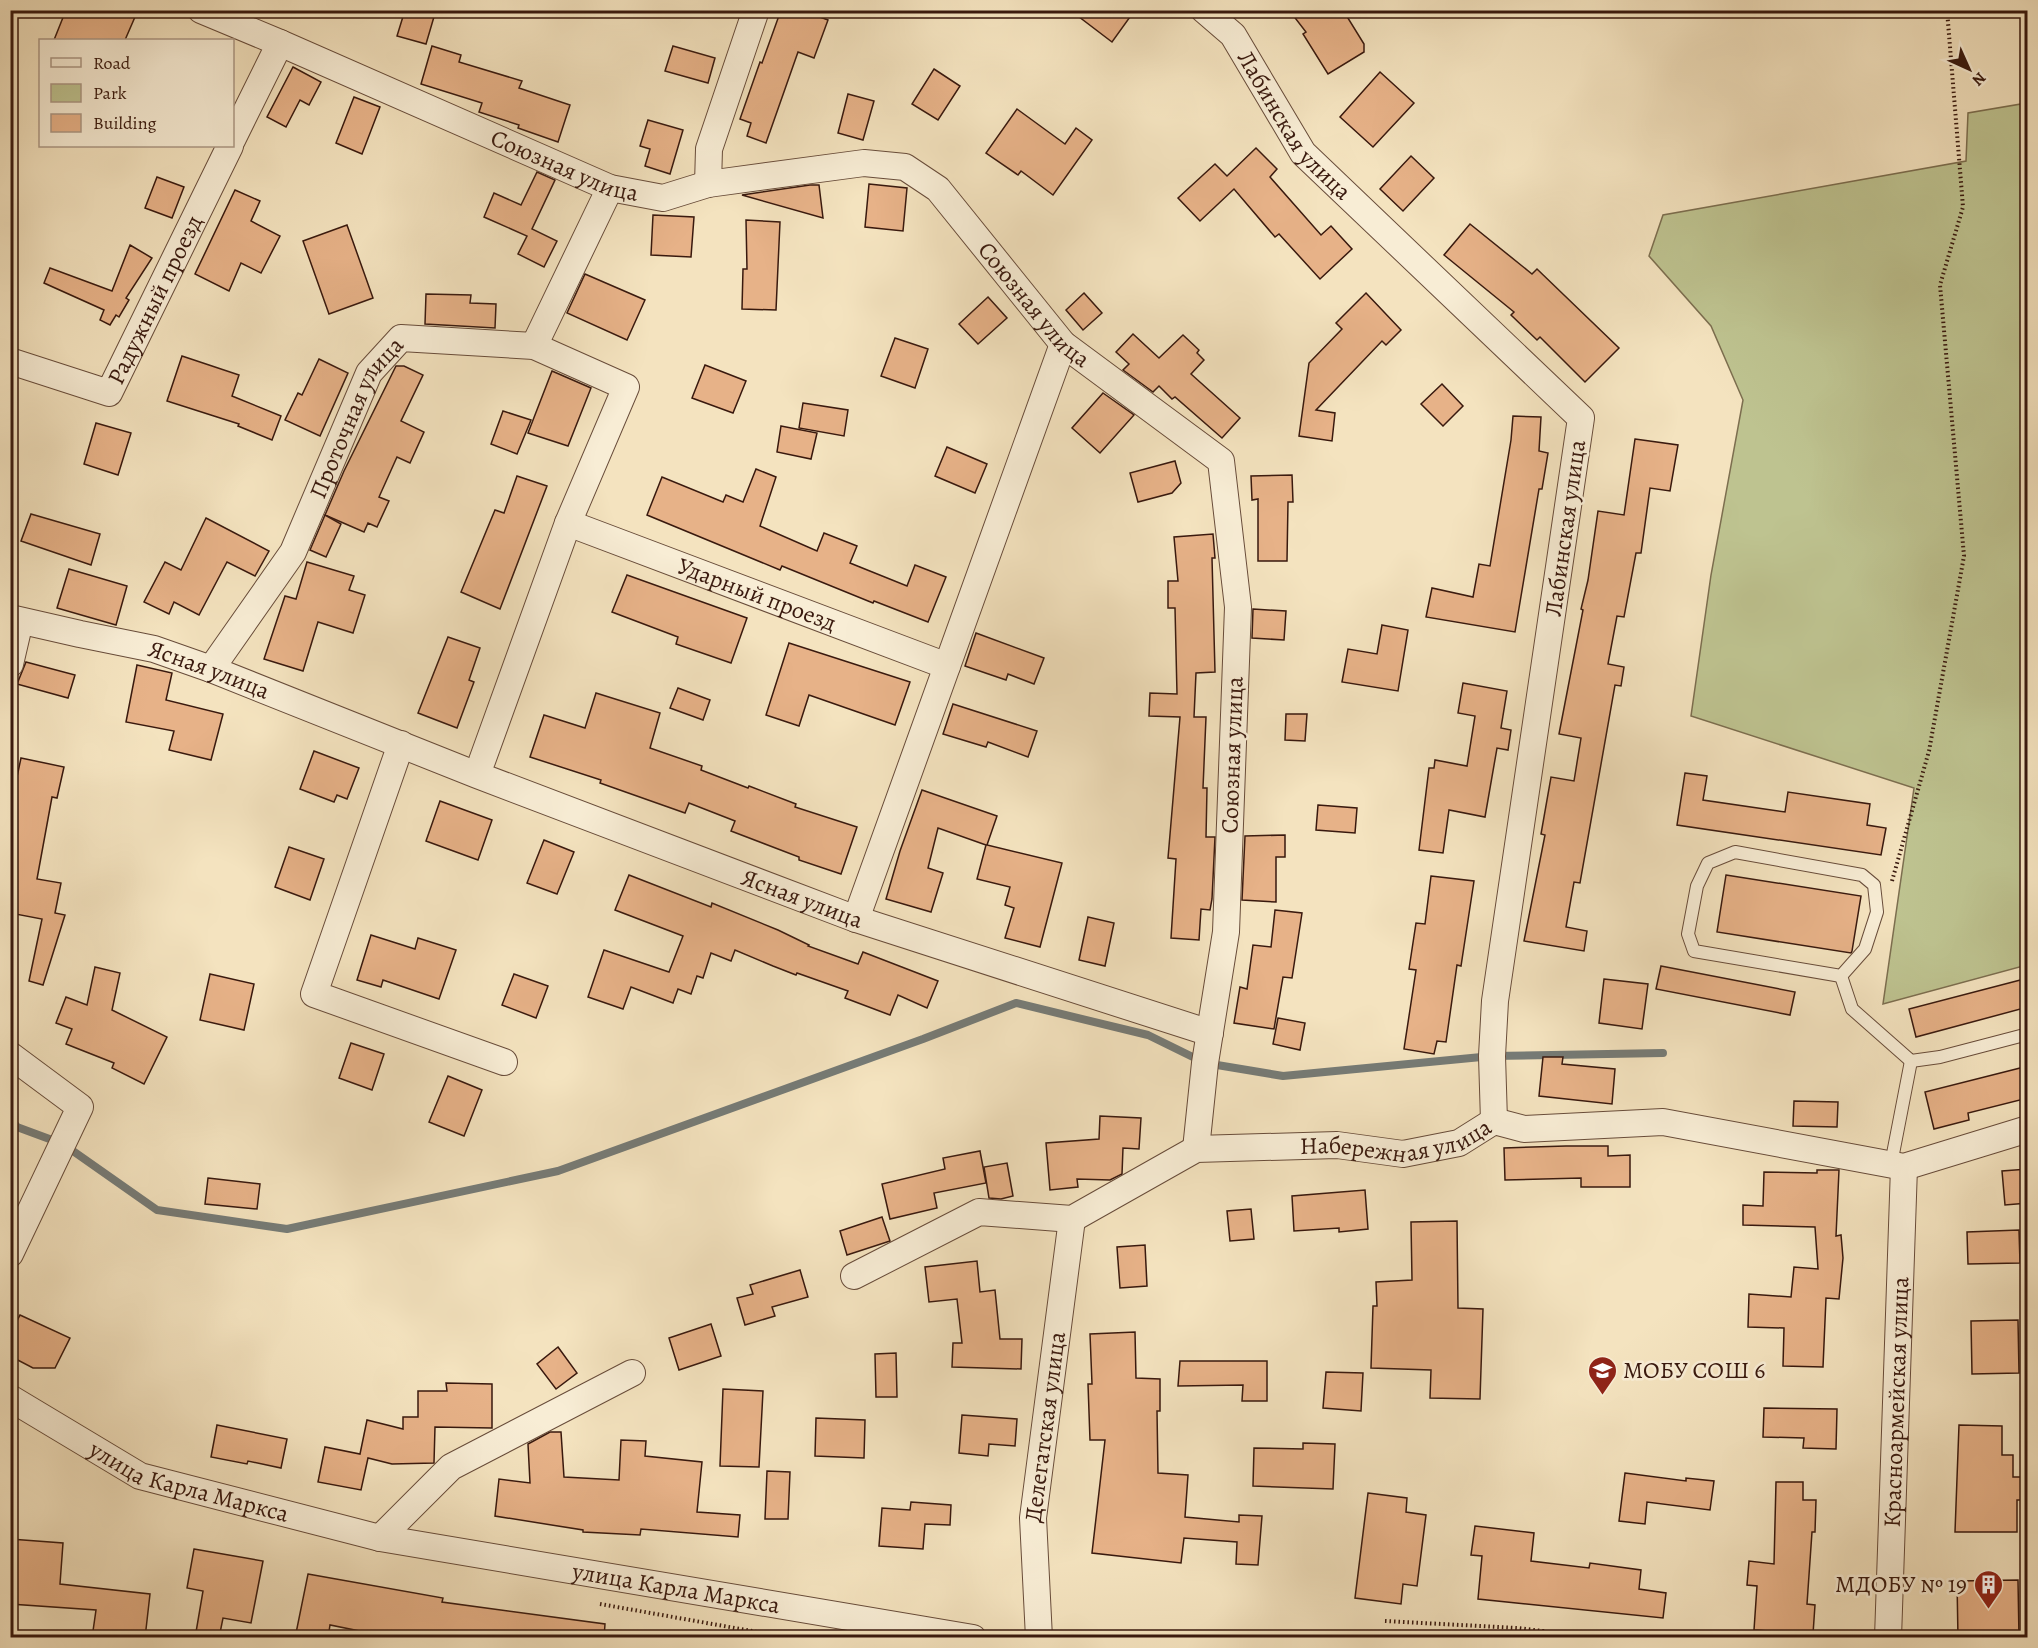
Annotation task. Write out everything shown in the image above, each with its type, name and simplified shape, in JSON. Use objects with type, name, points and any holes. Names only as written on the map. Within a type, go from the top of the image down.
[{"type":"street","name":"Союзная улица","points":[[201,10],[280,42],[610,188],[663,198],[708,184],[864,163],[905,167],[938,189],[1063,344],[1221,460],[1238,607],[1226,932],[1210,1033],[1196,1149]]},
{"type":"street","points":[[708,184],[709,149],[756,10]]},
{"type":"street","name":"Лабинская улица","points":[[1204,10],[1233,35],[1303,153],[1581,418],[1495,1001],[1492,1056],[1494,1121]]},
{"type":"street","points":[[234,136],[280,42]]},
{"type":"street","name":"Радужный проезд","points":[[10,361],[110,393],[230,147]]},
{"type":"street","points":[[482,761],[568,523],[626,387],[534,346],[610,188]]},
{"type":"street","name":"Проточная улица","points":[[211,669],[293,552],[369,373],[401,338],[534,346]]},
{"type":"street","points":[[856,919],[1063,344]]},
{"type":"street","name":"Ударный проезд","points":[[568,523],[947,666]]},
{"type":"street","points":[[10,664],[15,619]]},
{"type":"street","name":"Ясная улица","points":[[15,619],[154,649],[856,919],[1210,1033]]},
{"type":"street","points":[[401,744],[314,994],[504,1062]]},
{"type":"street","points":[[10,1055],[80,1107],[10,1254]]},
{"type":"street","name":"Набережная улица","points":[[1072,1219],[1196,1149],[1337,1144],[1403,1154],[1459,1143],[1494,1121],[1524,1129],[1663,1122],[1897,1166],[2028,1129]]},
{"type":"street","name":"Красноармейская улица","points":[[1888,1638],[1897,1166]]},
{"type":"street","points":[[854,1276],[979,1212],[1072,1219]]},
{"type":"street","name":"Делегатская улица","points":[[1039,1638],[1033,1518],[1072,1219]]},
{"type":"street","points":[[381,1538],[450,1467],[632,1373]]},
{"type":"street","name":"улица Карла Маркса","points":[[10,1398],[140,1476],[381,1538],[973,1638]]},
{"type":"lane","points":[[1735,852],[1862,875],[1874,885],[1877,912],[1865,949],[1841,975],[1694,951],[1688,934],[1697,886],[1708,863],[1735,852]]},
{"type":"lane","points":[[1841,975],[1852,1009],[1911,1061]]},
{"type":"lane","points":[[1911,1061],[2028,1035]]},
{"type":"lane","points":[[1897,1166],[1911,1061]]},
{"type":"path","points":[[1875,899],[1893,879],[1929,751],[1964,556],[1940,285],[1963,207],[1947,10]]},
{"type":"path","points":[[597,1604],[791,1638]]},
{"type":"path","points":[[1385,1621],[1517,1628],[1543,1631],[1557,1638]]},
{"type":"green space","points":[[2027,103],[2027,965],[1883,1004],[1914,788],[1691,716],[1711,575],[1743,400],[1711,326],[1649,256],[1663,215],[1966,161],[1968,113]]},
{"type":"building","points":[[66,10],[138,10],[125,39],[54,39]]},
{"type":"building","points":[[405,10],[436,10],[426,44],[397,36]]},
{"type":"building","points":[[781,10],[801,10],[828,20],[814,58],[798,52],[766,143],[747,136],[751,123],[740,119]]},
{"type":"building","points":[[1070,10],[1135,10],[1112,42]]},
{"type":"building","points":[[1289,10],[1343,10],[1364,44],[1364,52],[1328,74],[1303,34],[1306,32]]},
{"type":"building","points":[[432,46],[461,55],[459,62],[522,81],[519,88],[570,105],[558,142],[518,128],[519,125],[479,112],[482,103],[421,84]]},
{"type":"building","points":[[673,46],[715,58],[708,83],[665,71]]},
{"type":"building","points":[[293,67],[321,82],[309,105],[300,100],[286,127],[267,117]]},
{"type":"building","points":[[934,69],[960,86],[938,120],[912,104]]},
{"type":"building","points":[[1380,72],[1414,103],[1373,147],[1340,117]]},
{"type":"building","points":[[848,94],[874,101],[863,140],[838,133]]},
{"type":"building","points":[[354,97],[380,107],[362,154],[336,143]]},
{"type":"building","points":[[1017,109],[1065,144],[1076,128],[1092,140],[1053,195],[1021,171],[1018,175],[986,153]]},
{"type":"building","points":[[648,120],[683,130],[670,174],[645,166],[650,149],[640,146]]},
{"type":"building","points":[[1256,148],[1277,169],[1270,177],[1321,235],[1331,226],[1352,249],[1320,279],[1279,234],[1275,237],[1234,189],[1200,221],[1178,198],[1215,164],[1227,176]]},
{"type":"building","points":[[1411,156],[1434,178],[1403,211],[1380,189]]},
{"type":"building","points":[[537,172],[555,180],[532,229],[557,241],[544,267],[518,254],[527,236],[484,217],[494,193],[521,205]]},
{"type":"building","points":[[157,177],[184,187],[172,218],[145,208]]},
{"type":"building","points":[[869,184],[907,188],[903,231],[865,227]]},
{"type":"building","points":[[819,185],[823,218],[742,195]]},
{"type":"building","points":[[235,190],[260,201],[251,221],[280,236],[261,273],[241,263],[229,291],[195,274]]},
{"type":"building","points":[[653,215],[694,217],[691,257],[651,255]]},
{"type":"building","points":[[746,220],[780,222],[776,310],[742,309],[743,269],[747,269]]},
{"type":"building","points":[[1470,224],[1532,274],[1537,269],[1619,348],[1585,382],[1540,337],[1537,340],[1511,315],[1514,312],[1444,255]]},
{"type":"building","points":[[347,225],[373,298],[329,314],[303,241]]},
{"type":"building","points":[[130,245],[152,258],[126,298],[129,300],[119,317],[116,315],[110,325],[100,320],[104,310],[44,283],[50,268],[112,291]]},
{"type":"building","points":[[585,274],[645,300],[627,340],[567,313]]},
{"type":"building","points":[[1084,293],[1102,313],[1083,330],[1066,310]]},
{"type":"building","points":[[1366,293],[1401,330],[1386,345],[1382,341],[1316,410],[1335,413],[1332,441],[1299,436],[1309,363],[1342,329],[1336,323]]},
{"type":"building","points":[[426,294],[471,295],[470,303],[496,304],[495,328],[425,324]]},
{"type":"building","points":[[988,297],[1007,318],[978,344],[959,324]]},
{"type":"building","points":[[1133,334],[1159,358],[1183,335],[1199,350],[1197,353],[1204,360],[1191,374],[1240,418],[1222,438],[1159,386],[1153,392],[1123,370],[1129,364],[1116,352]]},
{"type":"building","points":[[895,338],[928,349],[915,388],[881,376]]},
{"type":"building","points":[[182,356],[239,375],[232,396],[281,416],[272,440],[238,426],[239,424],[167,401]]},
{"type":"building","points":[[319,359],[348,373],[320,436],[285,420],[298,393],[302,395]]},
{"type":"building","points":[[705,365],[746,381],[733,413],[692,398]]},
{"type":"building","points":[[396,366],[404,366],[423,375],[401,421],[424,432],[410,463],[397,457],[379,497],[389,501],[377,527],[368,523],[364,532],[325,515]]},
{"type":"building","points":[[552,371],[591,388],[568,446],[528,433]]},
{"type":"building","points":[[1442,384],[1463,406],[1443,426],[1421,404]]},
{"type":"building","points":[[1103,393],[1134,415],[1100,453],[1072,428]]},
{"type":"building","points":[[803,403],[848,410],[844,436],[799,428]]},
{"type":"building","points":[[503,411],[531,420],[517,454],[491,444]]},
{"type":"building","points":[[1513,416],[1541,417],[1539,451],[1548,453],[1542,489],[1539,489],[1515,632],[1426,617],[1432,588],[1473,597],[1479,564],[1490,566]]},
{"type":"building","points":[[96,423],[131,433],[118,475],[84,464]]},
{"type":"building","points":[[781,426],[817,433],[811,459],[777,452]]},
{"type":"building","points":[[1635,439],[1678,445],[1670,491],[1650,488],[1641,553],[1636,553],[1624,617],[1617,616],[1608,664],[1624,667],[1621,686],[1615,685],[1580,883],[1574,882],[1566,927],[1587,931],[1584,951],[1524,941],[1545,835],[1541,834],[1551,777],[1574,781],[1581,738],[1559,734],[1583,610],[1581,609],[1588,580],[1598,511],[1624,515]]},
{"type":"building","points":[[947,447],[987,464],[975,493],[935,476]]},
{"type":"building","points":[[1175,461],[1181,483],[1172,493],[1138,502],[1130,473]]},
{"type":"building","points":[[756,469],[776,477],[760,526],[817,551],[824,533],[857,546],[850,563],[907,586],[915,565],[946,577],[928,622],[874,601],[873,603],[782,566],[780,570],[647,515],[662,477],[723,502],[726,495],[743,502]]},
{"type":"building","points":[[1292,475],[1293,502],[1288,502],[1287,561],[1258,561],[1258,499],[1252,500],[1251,476]]},
{"type":"building","points":[[517,476],[547,486],[500,609],[461,592],[495,510],[504,513]]},
{"type":"building","points":[[31,514],[100,534],[91,565],[21,541]]},
{"type":"building","points":[[325,515],[341,524],[326,557],[310,550]]},
{"type":"building","points":[[206,518],[269,551],[255,576],[227,562],[199,615],[174,602],[169,614],[144,602],[165,562],[181,570]]},
{"type":"building","points":[[1213,534],[1215,672],[1196,673],[1194,717],[1206,717],[1203,788],[1207,788],[1206,837],[1215,837],[1212,899],[1210,910],[1201,909],[1199,940],[1171,938],[1176,859],[1168,858],[1180,717],[1149,716],[1150,693],[1177,694],[1175,608],[1168,608],[1168,581],[1178,581],[1174,537]]},
{"type":"building","points":[[307,562],[354,576],[349,590],[365,595],[353,633],[318,622],[303,671],[264,659],[285,596],[296,599]]},
{"type":"building","points":[[69,569],[127,586],[116,625],[57,608]]},
{"type":"building","points":[[627,575],[747,618],[731,663],[676,644],[678,637],[612,612]]},
{"type":"building","points":[[1253,609],[1286,611],[1284,640],[1252,638]]},
{"type":"building","points":[[1382,625],[1408,630],[1398,691],[1342,682],[1348,649],[1377,654]]},
{"type":"building","points":[[976,633],[1044,658],[1034,684],[1008,674],[1006,680],[965,666]]},
{"type":"building","points":[[448,637],[480,648],[469,680],[474,682],[457,728],[418,713]]},
{"type":"building","points":[[789,643],[910,682],[895,725],[809,695],[799,726],[766,715]]},
{"type":"building","points":[[26,662],[75,675],[68,698],[17,684]]},
{"type":"building","points":[[137,665],[172,673],[166,700],[223,714],[211,760],[169,750],[174,731],[126,722]]},
{"type":"building","points":[[1463,683],[1507,691],[1501,728],[1511,730],[1508,750],[1497,748],[1485,817],[1449,810],[1443,853],[1419,850],[1429,768],[1434,768],[1435,760],[1467,766],[1475,716],[1458,713]]},
{"type":"building","points":[[678,688],[710,700],[703,720],[670,708]]},
{"type":"building","points":[[596,693],[660,713],[650,748],[702,766],[701,770],[796,804],[795,807],[857,827],[841,874],[799,860],[799,857],[731,831],[735,821],[689,803],[685,813],[600,783],[601,780],[530,757],[544,715],[585,728]]},
{"type":"building","points":[[953,704],[1037,731],[1028,757],[988,742],[986,747],[943,734]]},
{"type":"building","points":[[1286,714],[1307,714],[1305,741],[1285,740]]},
{"type":"building","points":[[314,751],[359,768],[347,799],[337,795],[334,802],[300,789]]},
{"type":"building","points":[[21,758],[64,767],[57,798],[52,797],[37,879],[61,883],[55,913],[65,915],[43,985],[29,981],[42,919],[10,913],[10,810]]},
{"type":"building","points":[[1685,773],[1707,776],[1703,800],[1785,812],[1788,792],[1870,804],[1867,825],[1886,828],[1881,855],[1677,825]]},
{"type":"building","points":[[922,790],[997,816],[987,845],[1062,863],[1040,947],[1005,938],[1014,908],[1005,905],[1010,887],[977,879],[986,845],[938,828],[928,868],[943,873],[931,912],[886,899]]},
{"type":"building","points":[[440,801],[492,820],[478,860],[426,841]]},
{"type":"building","points":[[1318,805],[1357,808],[1355,833],[1316,830]]},
{"type":"building","points":[[1285,835],[1285,857],[1276,857],[1276,902],[1242,900],[1245,836]]},
{"type":"building","points":[[544,840],[574,852],[557,894],[527,883]]},
{"type":"building","points":[[289,847],[324,859],[310,900],[275,887]]},
{"type":"building","points":[[629,875],[711,907],[712,903],[778,930],[808,946],[858,964],[863,952],[938,981],[927,1008],[898,995],[890,1015],[845,998],[848,991],[797,973],[796,975],[735,950],[731,961],[711,953],[703,978],[697,976],[691,994],[678,989],[673,1003],[631,987],[623,1009],[588,997],[604,950],[669,972],[683,936],[615,910]]},
{"type":"building","points":[[1726,875],[1861,896],[1851,953],[1717,932]]},
{"type":"building","points":[[1431,876],[1474,881],[1461,966],[1457,965],[1446,1042],[1437,1041],[1434,1054],[1404,1049],[1416,970],[1409,969],[1416,923],[1425,924]]},
{"type":"building","points":[[1275,910],[1302,913],[1292,978],[1283,977],[1274,1029],[1234,1023],[1240,987],[1247,989],[1253,945],[1271,947]]},
{"type":"building","points":[[1088,917],[1114,923],[1105,966],[1079,960]]},
{"type":"building","points":[[371,935],[415,949],[418,938],[456,950],[439,999],[383,980],[381,987],[357,980]]},
{"type":"building","points":[[1661,966],[1795,992],[1790,1015],[1656,989]]},
{"type":"building","points":[[95,967],[120,973],[112,1010],[167,1037],[144,1084],[112,1068],[114,1063],[66,1044],[72,1029],[56,1023],[66,997],[87,1005]]},
{"type":"building","points":[[210,974],[254,984],[244,1030],[200,1020]]},
{"type":"building","points":[[514,974],[548,986],[536,1018],[502,1005]]},
{"type":"building","points":[[2028,978],[2028,1007],[1916,1037],[1909,1009]]},
{"type":"building","points":[[1604,979],[1648,984],[1642,1029],[1599,1023]]},
{"type":"building","points":[[1278,1018],[1305,1023],[1300,1050],[1273,1044]]},
{"type":"building","points":[[351,1043],[384,1054],[372,1090],[339,1078]]},
{"type":"building","points":[[1543,1057],[1563,1057],[1562,1064],[1615,1069],[1612,1104],[1539,1096]]},
{"type":"building","points":[[2028,1066],[2028,1098],[1968,1113],[1969,1120],[1934,1129],[1925,1092]]},
{"type":"building","points":[[448,1076],[482,1090],[464,1136],[429,1122]]},
{"type":"building","points":[[1794,1101],[1838,1102],[1837,1127],[1793,1126]]},
{"type":"building","points":[[1100,1116],[1141,1118],[1139,1149],[1123,1148],[1122,1174],[1110,1180],[1077,1179],[1078,1187],[1050,1190],[1046,1143],[1099,1139]]},
{"type":"building","points":[[1608,1146],[1608,1156],[1630,1155],[1630,1187],[1581,1187],[1581,1178],[1505,1180],[1504,1148]]},
{"type":"building","points":[[980,1151],[986,1183],[934,1193],[937,1208],[890,1219],[882,1184],[945,1169],[943,1158]]},
{"type":"building","points":[[1007,1163],[1013,1196],[1001,1199],[989,1198],[984,1167]]},
{"type":"building","points":[[2028,1169],[2028,1203],[2005,1205],[2002,1171]]},
{"type":"building","points":[[1817,1170],[1839,1170],[1836,1236],[1841,1235],[1843,1258],[1839,1299],[1826,1298],[1823,1367],[1783,1366],[1784,1328],[1748,1327],[1749,1294],[1791,1297],[1794,1267],[1818,1269],[1815,1227],[1743,1225],[1743,1205],[1763,1206],[1764,1172],[1817,1173]]},
{"type":"building","points":[[208,1178],[260,1184],[257,1209],[205,1204]]},
{"type":"building","points":[[1365,1190],[1368,1229],[1339,1232],[1339,1228],[1294,1231],[1292,1196]]},
{"type":"building","points":[[1251,1209],[1254,1239],[1230,1241],[1227,1211]]},
{"type":"building","points":[[882,1217],[890,1241],[847,1255],[840,1231]]},
{"type":"building","points":[[1457,1221],[1458,1308],[1483,1309],[1480,1399],[1430,1398],[1431,1370],[1371,1368],[1373,1306],[1377,1306],[1376,1282],[1412,1280],[1411,1222]]},
{"type":"building","points":[[2019,1230],[2020,1263],[1968,1264],[1967,1232]]},
{"type":"building","points":[[1145,1245],[1147,1286],[1120,1288],[1117,1247]]},
{"type":"building","points":[[977,1261],[980,1292],[995,1290],[1000,1339],[1022,1339],[1021,1369],[952,1367],[953,1343],[962,1343],[957,1299],[929,1302],[925,1267]]},
{"type":"building","points":[[800,1270],[808,1297],[772,1307],[775,1316],[745,1325],[737,1298],[753,1294],[750,1285]]},
{"type":"building","points":[[20,1315],[70,1338],[55,1368],[33,1368],[10,1356],[10,1335]]},
{"type":"building","points":[[2018,1320],[2019,1373],[1972,1374],[1971,1321]]},
{"type":"building","points":[[711,1324],[721,1356],[679,1370],[669,1338]]},
{"type":"building","points":[[1135,1332],[1136,1378],[1160,1379],[1160,1411],[1157,1411],[1158,1473],[1188,1475],[1185,1517],[1239,1522],[1239,1515],[1262,1516],[1258,1565],[1236,1564],[1237,1542],[1184,1538],[1181,1563],[1092,1553],[1105,1440],[1090,1440],[1088,1384],[1092,1384],[1090,1334]]},
{"type":"building","points":[[558,1347],[577,1373],[556,1389],[537,1364]]},
{"type":"building","points":[[896,1353],[897,1397],[876,1397],[875,1354]]},
{"type":"building","points":[[1180,1361],[1267,1361],[1267,1401],[1242,1401],[1243,1385],[1178,1386]]},
{"type":"building","points":[[1326,1372],[1363,1373],[1361,1411],[1323,1408]]},
{"type":"building","points":[[446,1383],[492,1384],[492,1428],[435,1427],[434,1463],[392,1464],[368,1458],[361,1490],[318,1482],[325,1447],[360,1454],[367,1420],[403,1429],[403,1417],[418,1417],[418,1391],[447,1391]]},
{"type":"building","points":[[723,1389],[763,1391],[759,1467],[720,1466]]},
{"type":"building","points":[[1764,1408],[1837,1409],[1836,1449],[1803,1448],[1804,1438],[1763,1437]]},
{"type":"building","points":[[962,1415],[1017,1419],[1015,1446],[989,1444],[988,1456],[959,1453]]},
{"type":"building","points":[[816,1418],[865,1420],[864,1458],[815,1456]]},
{"type":"building","points":[[217,1425],[287,1439],[281,1468],[211,1457]]},
{"type":"building","points":[[1959,1425],[2002,1426],[2002,1455],[2013,1455],[2013,1477],[2028,1477],[2028,1500],[2017,1500],[2017,1532],[1955,1532]]},
{"type":"building","points":[[550,1432],[561,1432],[564,1477],[619,1480],[621,1440],[646,1441],[645,1456],[702,1462],[697,1512],[740,1515],[738,1537],[641,1529],[640,1535],[583,1532],[583,1530],[495,1516],[499,1479],[530,1483],[528,1444]]},
{"type":"building","points":[[1303,1443],[1335,1444],[1333,1489],[1253,1486],[1254,1448],[1303,1449]]},
{"type":"building","points":[[767,1471],[790,1472],[788,1519],[765,1519]]},
{"type":"building","points":[[1625,1473],[1686,1481],[1686,1478],[1714,1481],[1710,1510],[1647,1502],[1645,1524],[1619,1521]]},
{"type":"building","points":[[1776,1482],[1803,1482],[1803,1500],[1816,1500],[1807,1604],[1815,1605],[1813,1634],[1754,1630],[1757,1586],[1747,1585],[1749,1561],[1774,1564]]},
{"type":"building","points":[[1368,1493],[1407,1498],[1406,1512],[1426,1515],[1417,1586],[1403,1584],[1401,1604],[1355,1598]]},
{"type":"building","points":[[911,1502],[951,1505],[950,1525],[925,1524],[923,1549],[879,1546],[882,1508],[910,1510]]},
{"type":"building","points":[[1475,1526],[1534,1533],[1531,1561],[1589,1568],[1590,1563],[1641,1570],[1639,1589],[1666,1593],[1663,1618],[1478,1599],[1482,1556],[1471,1555]]},
{"type":"building","points":[[10,1539],[63,1543],[60,1584],[150,1594],[145,1638],[92,1638],[96,1610],[10,1604]]},
{"type":"building","points":[[194,1549],[263,1561],[251,1623],[223,1618],[219,1638],[195,1638],[203,1591],[187,1588]]},
{"type":"building","points":[[308,1574],[443,1598],[442,1602],[605,1624],[604,1638],[394,1638],[330,1625],[328,1638],[295,1638]]},
{"type":"building","name":"МДОБУ № 19","points":[[2018,1580],[2019,1638],[1958,1638],[1957,1581]]},
{"type":"waterway","points":[[10,1118],[17,1127],[63,1144],[157,1210],[287,1229],[558,1171],[1016,1003],[1148,1035],[1205,1063],[1283,1076],[1492,1056],[1663,1053]]},
{"type":"place","name":"МОБУ СОШ 6","points":[[1602,1396]]},
{"type":"place","name":"МДОБУ № 19","points":[[1988,1610]]}]
